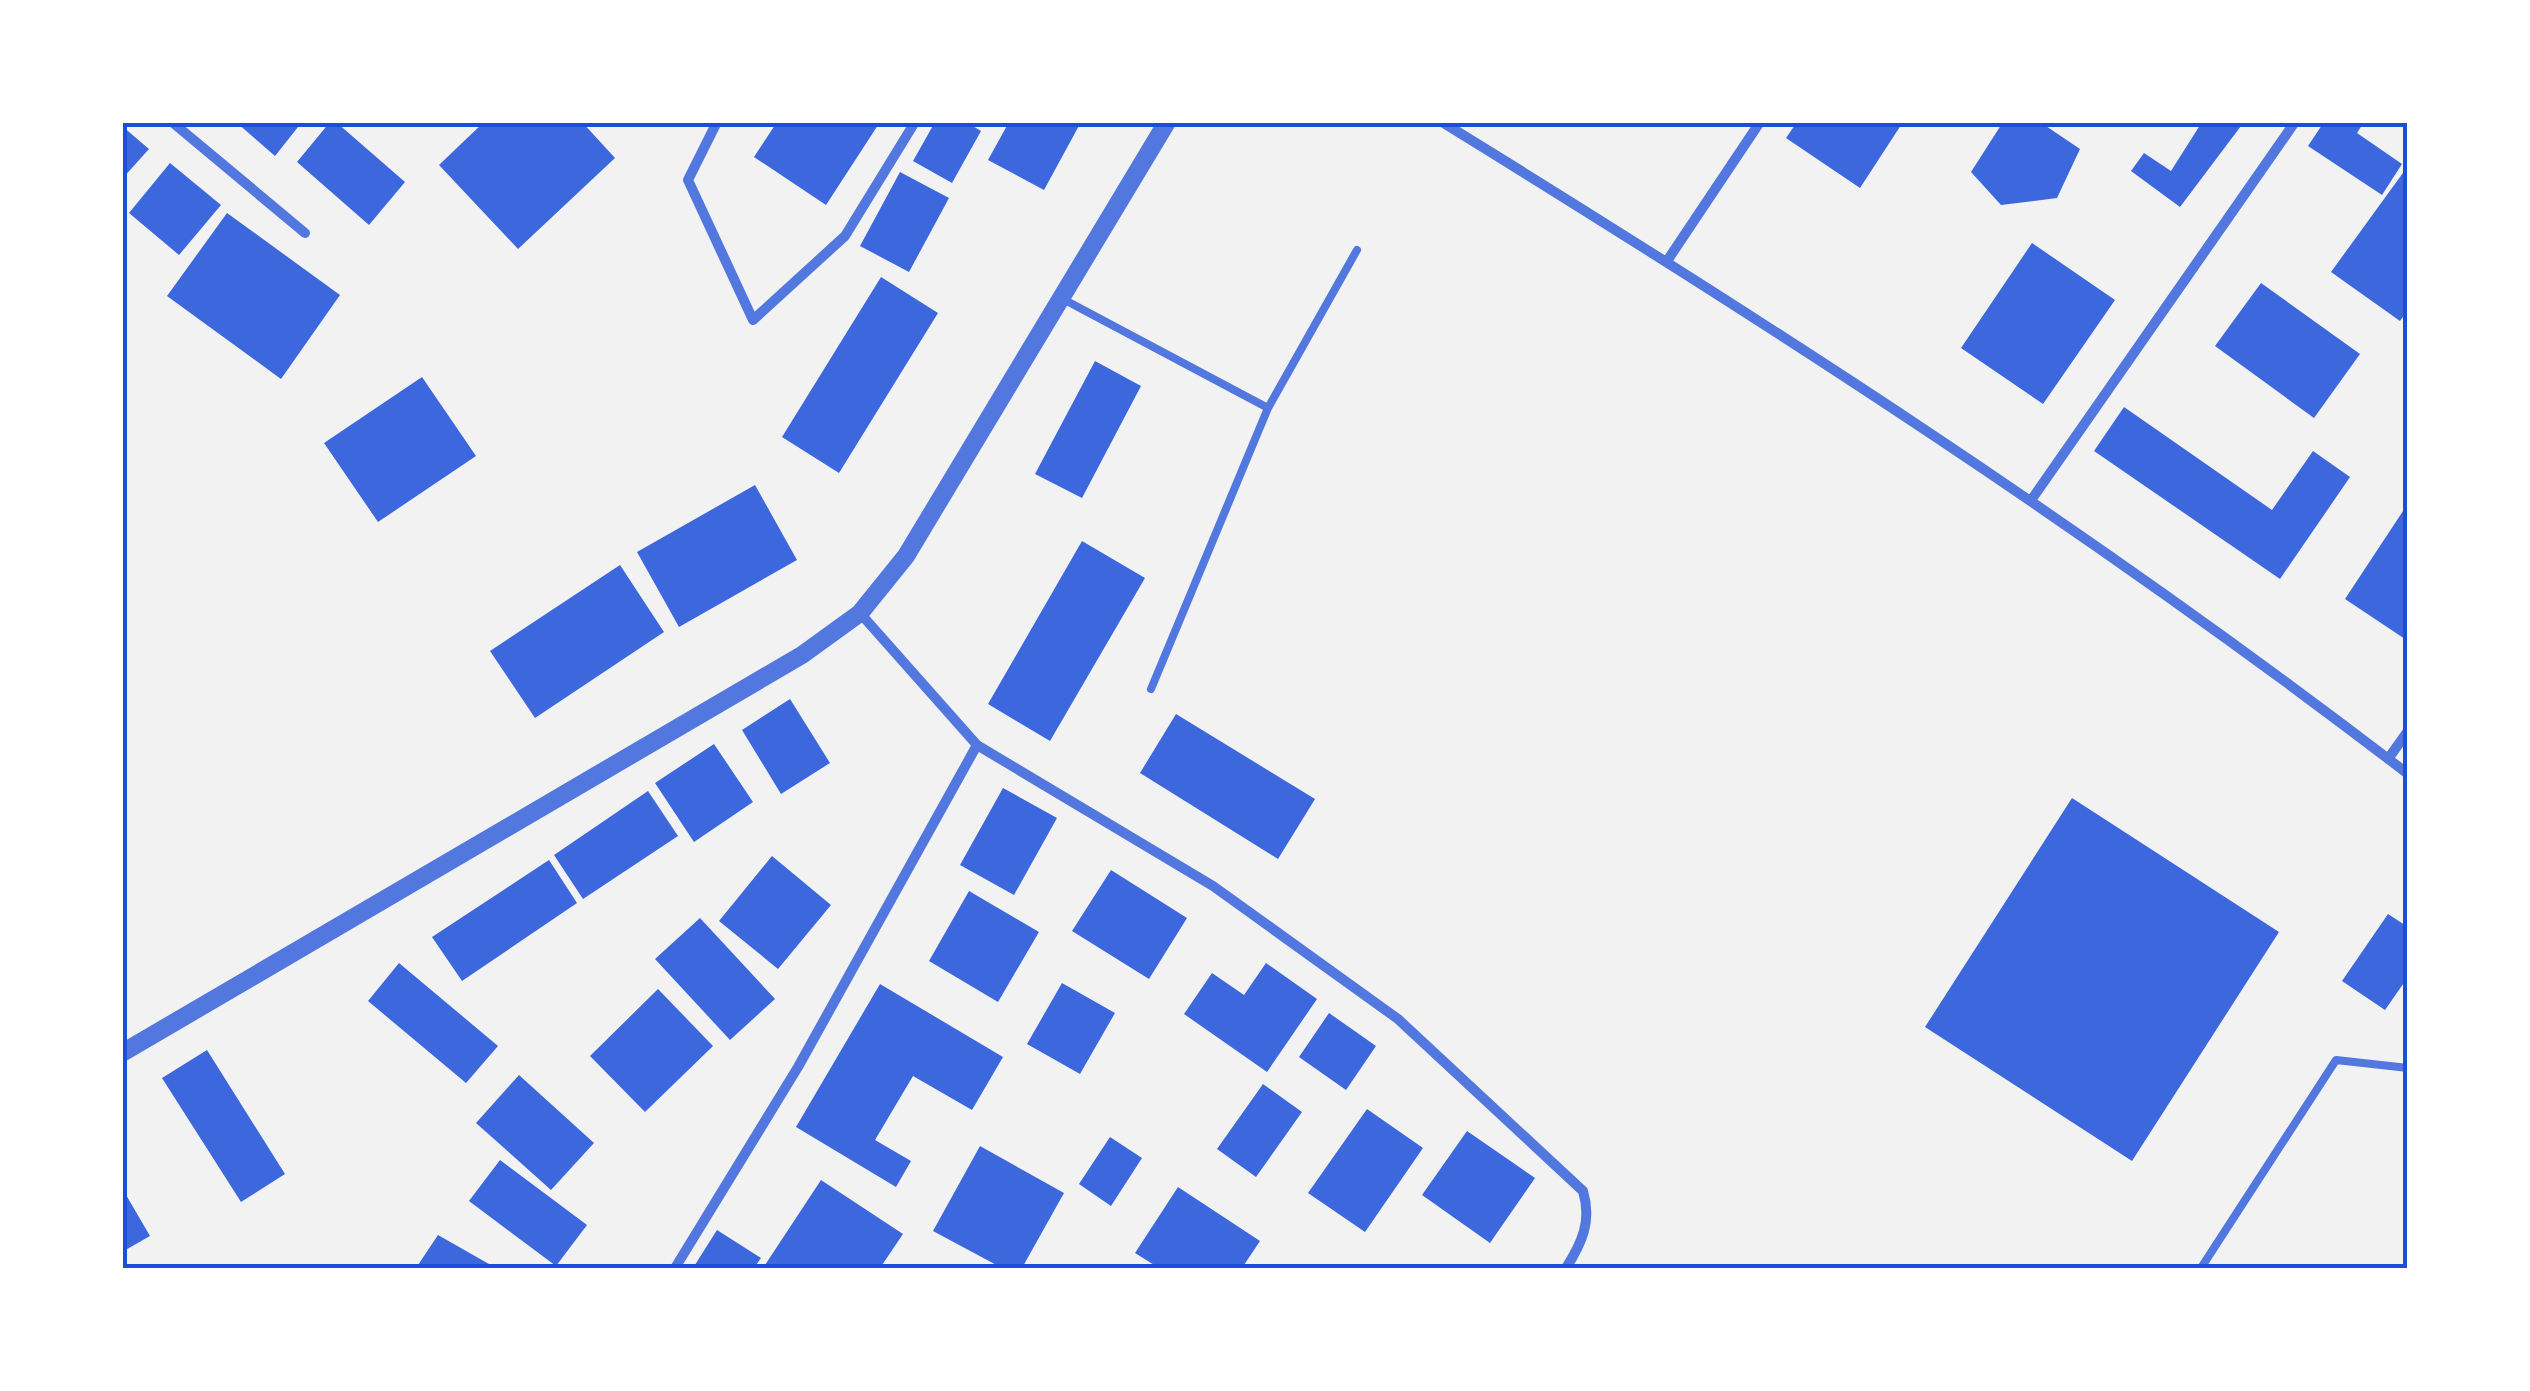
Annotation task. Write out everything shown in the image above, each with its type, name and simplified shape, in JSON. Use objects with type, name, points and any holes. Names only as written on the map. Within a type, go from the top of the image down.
[{"type":"street","points":[[172,122],[306,233]]},
{"type":"street","points":[[717,122],[688,180],[753,320],[844,236],[915,122]]},
{"type":"street","points":[[122,1053],[802,655],[860,613],[906,556],[1167,122]]},
{"type":"street","points":[[1442,122],[1667,261],[2032,499],[2408,774]]},
{"type":"street","points":[[1667,261],[1760,122]]},
{"type":"street","points":[[2032,499],[2294,122]]},
{"type":"street","points":[[860,613],[977,745],[1213,886],[1398,1019],[1583,1191],[1586,1229],[1566,1268]]},
{"type":"street","points":[[2388,759],[2408,731]]},
{"type":"street","points":[[675,1268],[798,1067],[977,745]]},
{"type":"lane","points":[[1151,690],[1268,408],[1357,250]]},
{"type":"lane","points":[[1061,298],[1268,408]]},
{"type":"lane","points":[[2201,1268],[2336,1060],[2408,1068]]},
{"type":"building","points":[[236,122],[302,122],[275,156]]},
{"type":"building","points":[[330,122],[336,122],[405,182],[369,225],[297,162]]},
{"type":"building","points":[[484,122],[582,122],[615,158],[518,249],[439,165]]},
{"type":"building","points":[[777,122],[880,122],[826,205],[754,157]]},
{"type":"building","points":[[935,122],[966,122],[981,131],[952,183],[913,161]]},
{"type":"building","points":[[1009,122],[1081,122],[1044,190],[988,160]]},
{"type":"building","points":[[1797,122],[1903,122],[1860,188],[1786,138]]},
{"type":"building","points":[[2003,122],[2040,122],[2080,149],[2057,198],[2001,205],[1971,172]]},
{"type":"building","points":[[2202,122],[2244,122],[2180,207],[2131,171],[2144,153],[2171,171]]},
{"type":"building","points":[[2324,122],[2364,122],[2357,133],[2402,164],[2382,195],[2308,146]]},
{"type":"building","points":[[122,126],[149,149],[122,179]]},
{"type":"building","points":[[170,163],[221,205],[179,255],[129,213]]},
{"type":"building","points":[[2408,166],[2408,310],[2400,321],[2331,272]]},
{"type":"building","points":[[900,172],[949,198],[909,272],[860,246]]},
{"type":"building","points":[[227,213],[340,295],[281,379],[167,296]]},
{"type":"building","points":[[2032,243],[2115,300],[2043,404],[1961,348]]},
{"type":"building","points":[[881,277],[938,313],[839,473],[782,437]]},
{"type":"building","points":[[2261,283],[2360,354],[2314,418],[2215,346]]},
{"type":"building","points":[[1095,361],[1141,386],[1082,498],[1035,474]]},
{"type":"building","points":[[422,377],[476,456],[378,522],[324,443]]},
{"type":"building","points":[[2124,407],[2272,510],[2313,451],[2350,477],[2280,579],[2094,451]]},
{"type":"building","points":[[755,485],[797,560],[679,627],[637,552]]},
{"type":"building","points":[[2405,508],[2408,510],[2408,641],[2345,599]]},
{"type":"building","points":[[1082,541],[1145,578],[1050,741],[988,704]]},
{"type":"building","points":[[620,565],[664,632],[535,718],[490,651]]},
{"type":"building","points":[[790,699],[830,763],[781,794],[742,730]]},
{"type":"building","points":[[1176,714],[1315,799],[1278,859],[1140,773]]},
{"type":"building","points":[[714,744],[753,802],[694,842],[655,783]]},
{"type":"building","points":[[1003,788],[1057,818],[1014,895],[960,865]]},
{"type":"building","points":[[648,791],[678,836],[583,899],[554,855]]},
{"type":"building","points":[[2072,798],[2279,932],[2132,1161],[1925,1027]]},
{"type":"building","points":[[772,856],[831,905],[778,969],[719,921]]},
{"type":"building","points":[[549,860],[577,903],[462,981],[432,937]]},
{"type":"building","points":[[1111,870],[1187,918],[1149,979],[1072,931]]},
{"type":"building","points":[[969,891],[1039,932],[998,1002],[929,961]]},
{"type":"building","points":[[2388,914],[2408,927],[2408,977],[2385,1010],[2342,981]]},
{"type":"building","points":[[700,918],[775,999],[730,1040],[655,959]]},
{"type":"building","points":[[399,963],[498,1046],[466,1083],[368,1001]]},
{"type":"building","points":[[1266,963],[1317,999],[1267,1072],[1184,1014],[1212,973],[1244,995]]},
{"type":"building","points":[[1062,983],[1115,1013],[1080,1074],[1027,1044]]},
{"type":"building","points":[[880,984],[1003,1057],[972,1110],[913,1076],[875,1140],[911,1161],[896,1187],[796,1127]]},
{"type":"building","points":[[658,989],[713,1046],[645,1112],[590,1056]]},
{"type":"building","points":[[1329,1013],[1376,1046],[1346,1090],[1299,1057]]},
{"type":"building","points":[[207,1050],[285,1174],[241,1202],[162,1078]]},
{"type":"building","points":[[519,1075],[594,1143],[551,1190],[476,1123]]},
{"type":"building","points":[[1263,1084],[1302,1112],[1256,1177],[1217,1149]]},
{"type":"building","points":[[1367,1109],[1423,1148],[1365,1232],[1308,1193]]},
{"type":"building","points":[[1467,1131],[1535,1178],[1490,1243],[1422,1195]]},
{"type":"building","points":[[1110,1137],[1142,1158],[1111,1206],[1079,1184]]},
{"type":"building","points":[[980,1146],[1064,1193],[1022,1268],[1002,1268],[933,1231]]},
{"type":"building","points":[[500,1160],[587,1225],[556,1266],[469,1201]]},
{"type":"building","points":[[821,1180],[903,1234],[880,1268],[765,1265]]},
{"type":"building","points":[[1178,1187],[1260,1241],[1242,1268],[1159,1268],[1135,1253]]},
{"type":"building","points":[[122,1188],[150,1236],[122,1252]]},
{"type":"building","points":[[717,1230],[761,1258],[754,1268],[693,1268]]},
{"type":"building","points":[[438,1235],[496,1268],[416,1268]]}]
